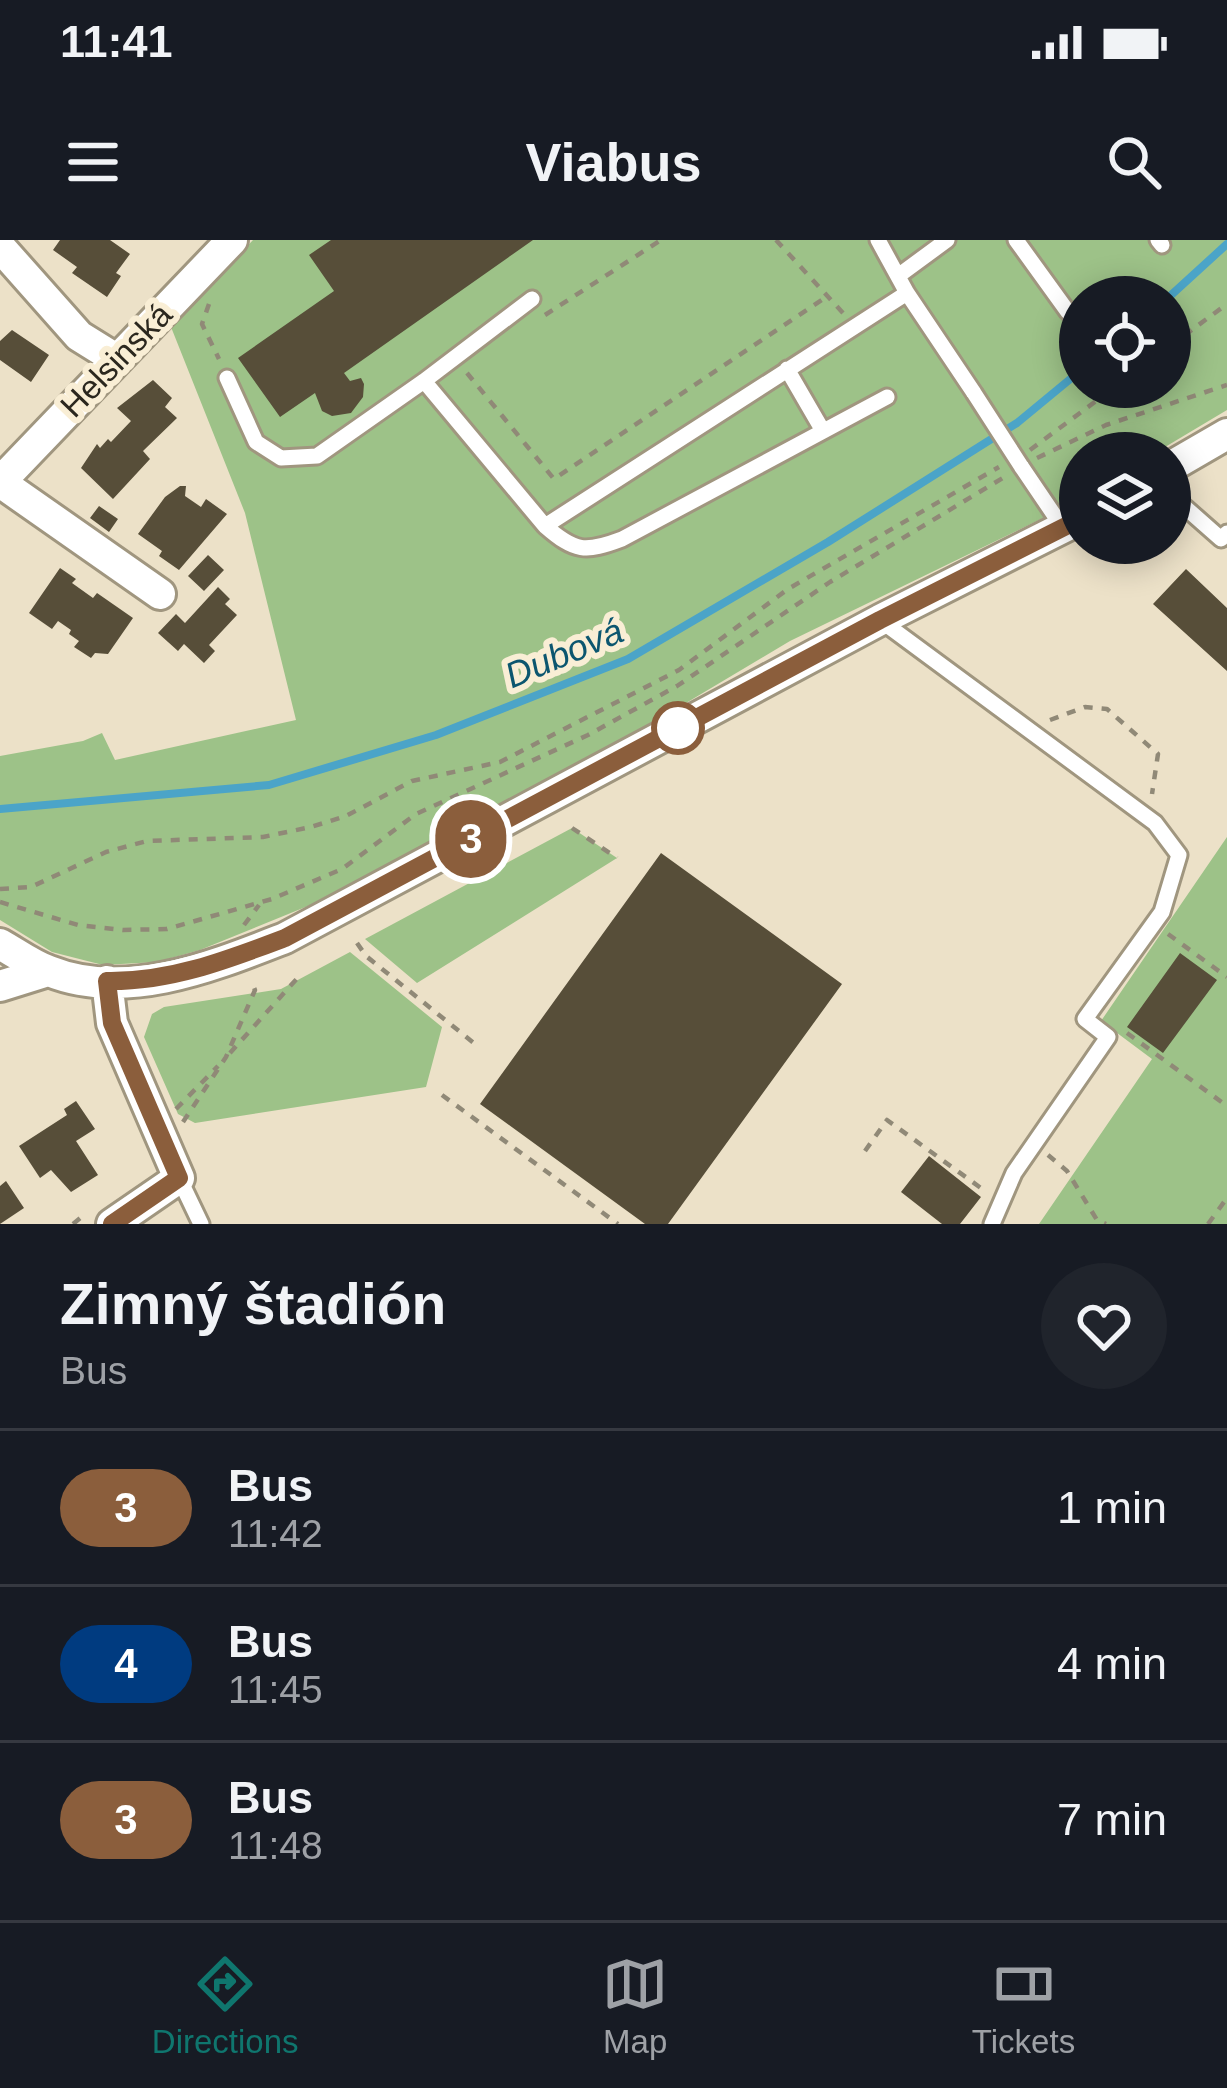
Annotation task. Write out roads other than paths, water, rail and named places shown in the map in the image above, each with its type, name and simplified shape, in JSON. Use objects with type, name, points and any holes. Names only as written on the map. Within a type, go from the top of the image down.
[{"type":"street","name":"Helsinská","points":[[160,594],[0,482],[232,240]]},
{"type":"street","points":[[0,247],[79,335],[116,359]]},
{"type":"street","points":[[1191,455],[1227,434]]},
{"type":"street","points":[[0,944],[48,971],[134,982],[203,968],[285,938],[880,620],[1059,530]]},
{"type":"street","points":[[0,986],[48,971]]},
{"type":"street","points":[[107,981],[112,1023],[179,1178],[112,1224]]},
{"type":"lane","points":[[878,240],[907,293],[1022,466],[1059,509]]},
{"type":"lane","points":[[898,276],[947,240]]},
{"type":"lane","points":[[1016,240],[1059,298]]},
{"type":"lane","points":[[544,526],[907,293]]},
{"type":"lane","points":[[227,378],[256,442],[281,458],[317,456],[532,299]]},
{"type":"lane","points":[[787,369],[823,431]]},
{"type":"lane","points":[[424,381],[544,526],[568,546],[595,549],[887,397]]},
{"type":"lane","points":[[1191,513],[1221,539],[1227,533]]},
{"type":"lane","points":[[880,620],[1148,818],[1179,855],[1162,912],[1085,1019],[1108,1037],[1035,1143],[999,1202],[992,1224]]},
{"type":"lane","points":[[179,1178],[201,1224]]},
{"type":"waterway","name":"Dubová","points":[[1191,277],[1227,244]]},
{"type":"waterway","name":"Dubová","points":[[0,809],[269,785],[436,735],[628,659],[828,542],[1017,423],[1059,388]]}]
